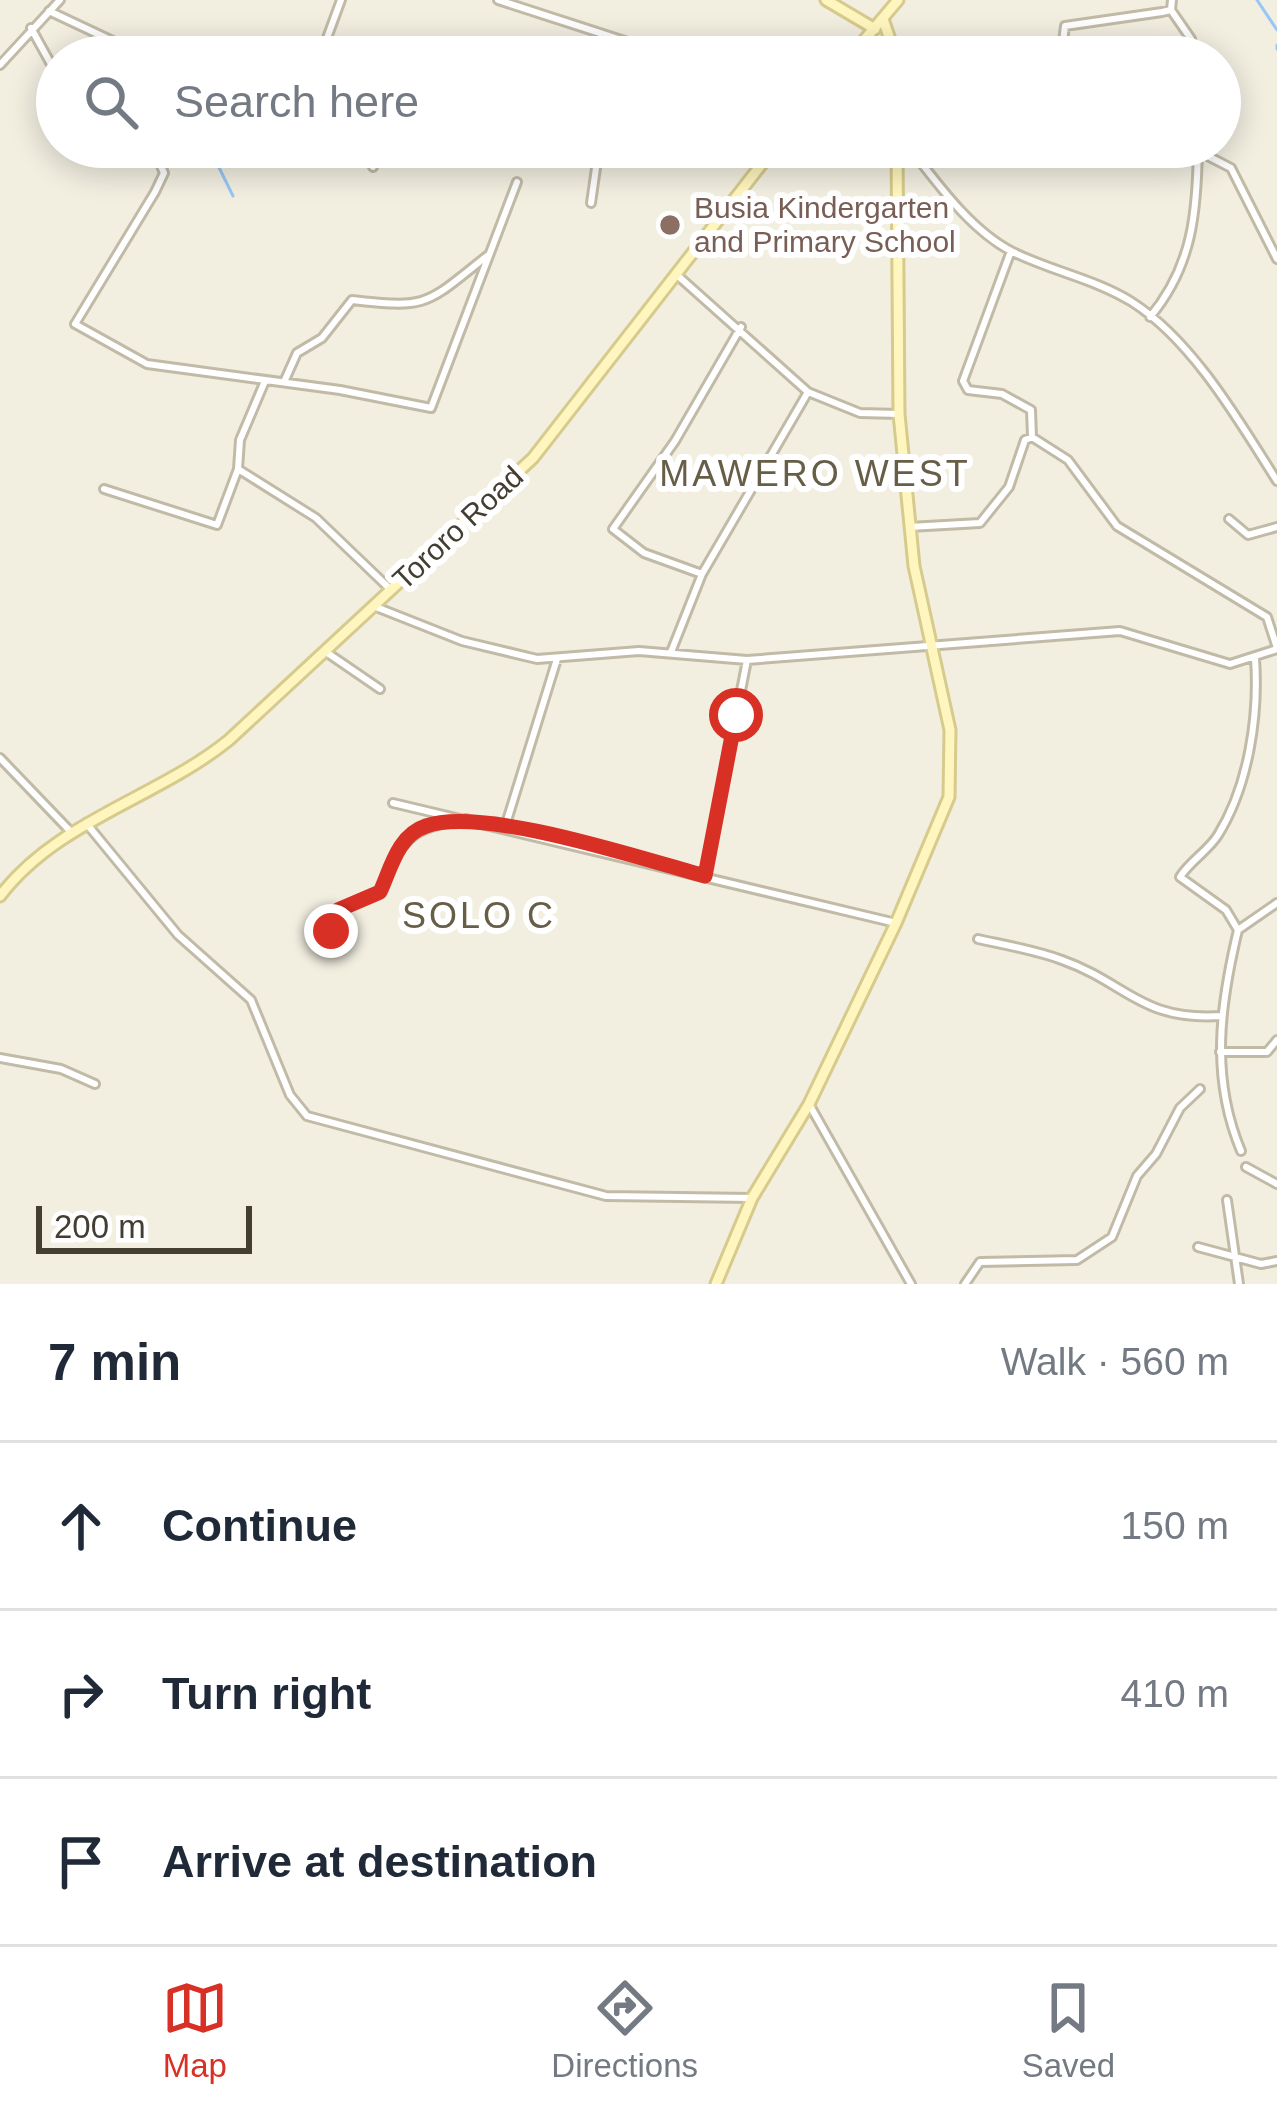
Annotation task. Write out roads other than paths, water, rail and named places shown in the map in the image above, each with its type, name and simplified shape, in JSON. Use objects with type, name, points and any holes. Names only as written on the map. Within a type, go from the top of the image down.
[{"type":"main road","points":[[826,0],[874,29]]},
{"type":"main road","points":[[868,36],[898,0]]},
{"type":"main road","points":[[883,19],[889,36]]},
{"type":"main road","name":"Tororo Road","points":[[0,896],[34,859],[71,832],[210,756],[548,441],[758,168]]},
{"type":"main road","points":[[716,1284],[752,1198],[808,1104],[896,923],[943,813],[952,779],[950,730],[909,527],[899,414],[898,168]]},
{"type":"street","points":[[0,65],[60,0]]},
{"type":"street","points":[[327,36],[340,0]]},
{"type":"street","points":[[498,0],[603,36]]},
{"type":"street","points":[[1172,0],[1171,10],[1189,36]]},
{"type":"street","points":[[1064,36],[1065,26],[1171,10]]},
{"type":"street","points":[[49,11],[99,36]]},
{"type":"street","points":[[31,28],[36,37]]},
{"type":"street","points":[[162,168],[155,191],[75,324],[147,364],[431,408],[517,182]]},
{"type":"street","points":[[591,203],[596,168]]},
{"type":"street","points":[[926,168],[948,195],[1011,251],[1106,289],[1150,317],[1218,394],[1277,481]]},
{"type":"street","points":[[1150,317],[1174,284],[1193,236],[1197,168]]},
{"type":"street","points":[[1231,168],[1277,259]]},
{"type":"street","points":[[1011,251],[963,381],[968,390],[1010,397],[1031,410],[1031,437]]},
{"type":"street","points":[[284,383],[297,353],[322,338],[346,303],[389,308],[424,301],[490,254]]},
{"type":"street","points":[[674,273],[741,327],[808,392],[860,412],[899,414]]},
{"type":"street","points":[[702,574],[644,553],[613,529],[675,441],[741,327]]},
{"type":"street","points":[[104,489],[217,525],[238,469],[240,440],[266,380]]},
{"type":"street","points":[[670,652],[702,574],[808,392]]},
{"type":"street","points":[[909,527],[980,523],[1009,487],[1025,440],[1031,437]]},
{"type":"street","points":[[374,605],[520,658],[670,652],[747,660],[1120,631],[1230,664],[1277,648],[1268,617],[1117,526],[1068,460],[1031,437]]},
{"type":"street","points":[[238,469],[316,518],[391,590]]},
{"type":"street","points":[[1229,519],[1248,535],[1277,527]]},
{"type":"street","points":[[322,650],[380,689]]},
{"type":"street","points":[[1250,917],[1231,914],[1180,877],[1216,838],[1227,815],[1255,724],[1256,658]]},
{"type":"street","points":[[505,827],[557,659]]},
{"type":"street","points":[[705,876],[747,660]]},
{"type":"street","points":[[0,758],[71,832]]},
{"type":"street","points":[[393,803],[896,923]]},
{"type":"street","points":[[322,940],[338,910],[380,892],[394,856],[411,834],[425,826],[470,819]]},
{"type":"street","points":[[86,823],[178,935],[251,1000],[290,1095],[307,1117],[606,1196],[752,1198]]},
{"type":"street","points":[[1240,1151],[1227,1116],[1221,1016],[1238,930],[1250,917],[1277,903]]},
{"type":"street","points":[[1231,914],[1238,930]]},
{"type":"street","points":[[978,939],[1065,961],[1147,1007],[1194,1017],[1221,1016]]},
{"type":"street","points":[[1220,1052],[1268,1052],[1277,1040]]},
{"type":"street","points":[[0,1058],[61,1069],[95,1084]]},
{"type":"street","points":[[964,1284],[980,1262],[1077,1260],[1112,1237],[1137,1176],[1156,1154],[1180,1108],[1200,1089]]},
{"type":"street","points":[[808,1104],[911,1284]]},
{"type":"street","points":[[1246,1167],[1277,1184]]},
{"type":"street","points":[[1227,1200],[1239,1284]]},
{"type":"street","points":[[1198,1246],[1237,1259],[1277,1261]]},
{"type":"waterway","points":[[1257,0],[1277,30]]},
{"type":"waterway","points":[[219,168],[233,196]]},
{"type":"place","name":"Busia Kindergarten and Primary School","points":[[670,225]]},
{"type":"district","name":"MAWERO WEST","points":[[815,473]]},
{"type":"district","name":"SOLO C","points":[[479,915]]}]
